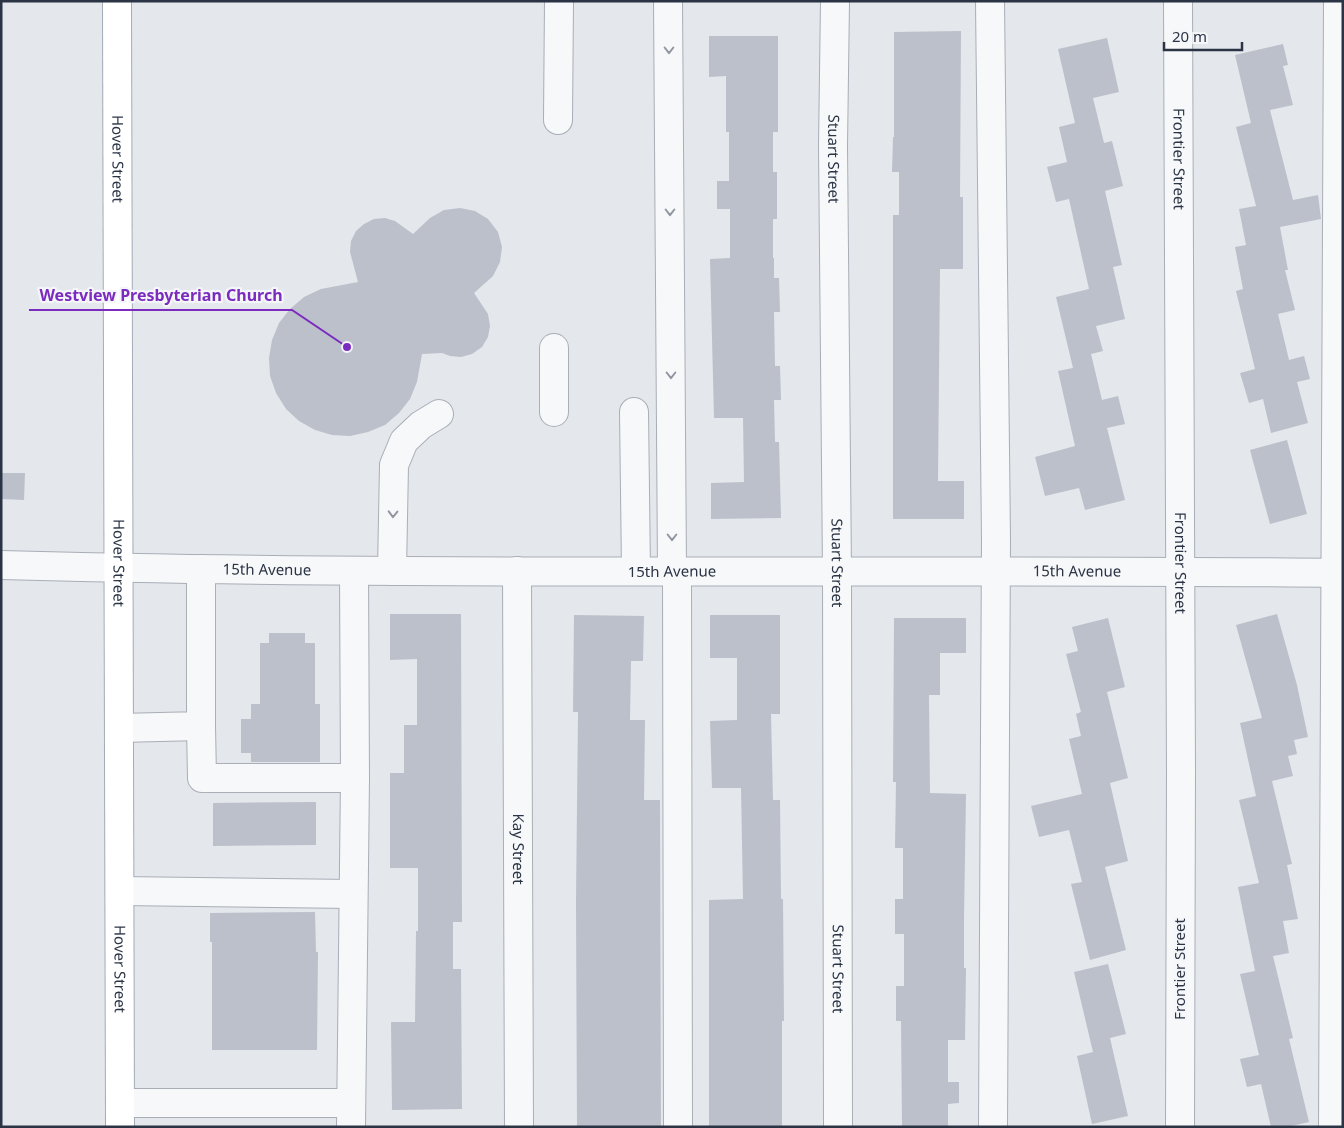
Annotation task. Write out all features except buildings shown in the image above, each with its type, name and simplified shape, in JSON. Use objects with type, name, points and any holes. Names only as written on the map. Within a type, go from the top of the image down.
[{"type":"main road","name":"Hover Street","points":[[117,1],[120,1115]]},
{"type":"street","points":[[558,120],[559,1]]},
{"type":"street","points":[[668,1],[675,572],[678,1127]]},
{"type":"street","name":"Stuart Street","points":[[836,1],[833,146],[837,571],[838,1127]]},
{"type":"street","points":[[990,1],[996,572],[993,1127]]},
{"type":"street","name":"Frontier Street","points":[[1178,1],[1181,773],[1180,1127]]},
{"type":"street","points":[[1333,1127],[1339,573],[1338,1]]},
{"type":"street","points":[[554,348],[554,412]]},
{"type":"street","points":[[634,412],[636,572]]},
{"type":"street","points":[[392,571],[394,465],[404,440],[421,424],[439,414]]},
{"type":"street","name":"15th Avenue","points":[[1,565],[517,572],[1339,573]]},
{"type":"street","points":[[201,569],[202,778],[355,778]]},
{"type":"street","points":[[120,1115],[351,1115],[352,894],[355,778],[354,571]]},
{"type":"street","name":"Kay Street","points":[[517,572],[519,1127]]},
{"type":"street","points":[[119,728],[201,726]]},
{"type":"street","points":[[120,891],[352,894]]},
{"type":"place","name":"Westview Presbyterian Church","points":[[347,347]]}]
